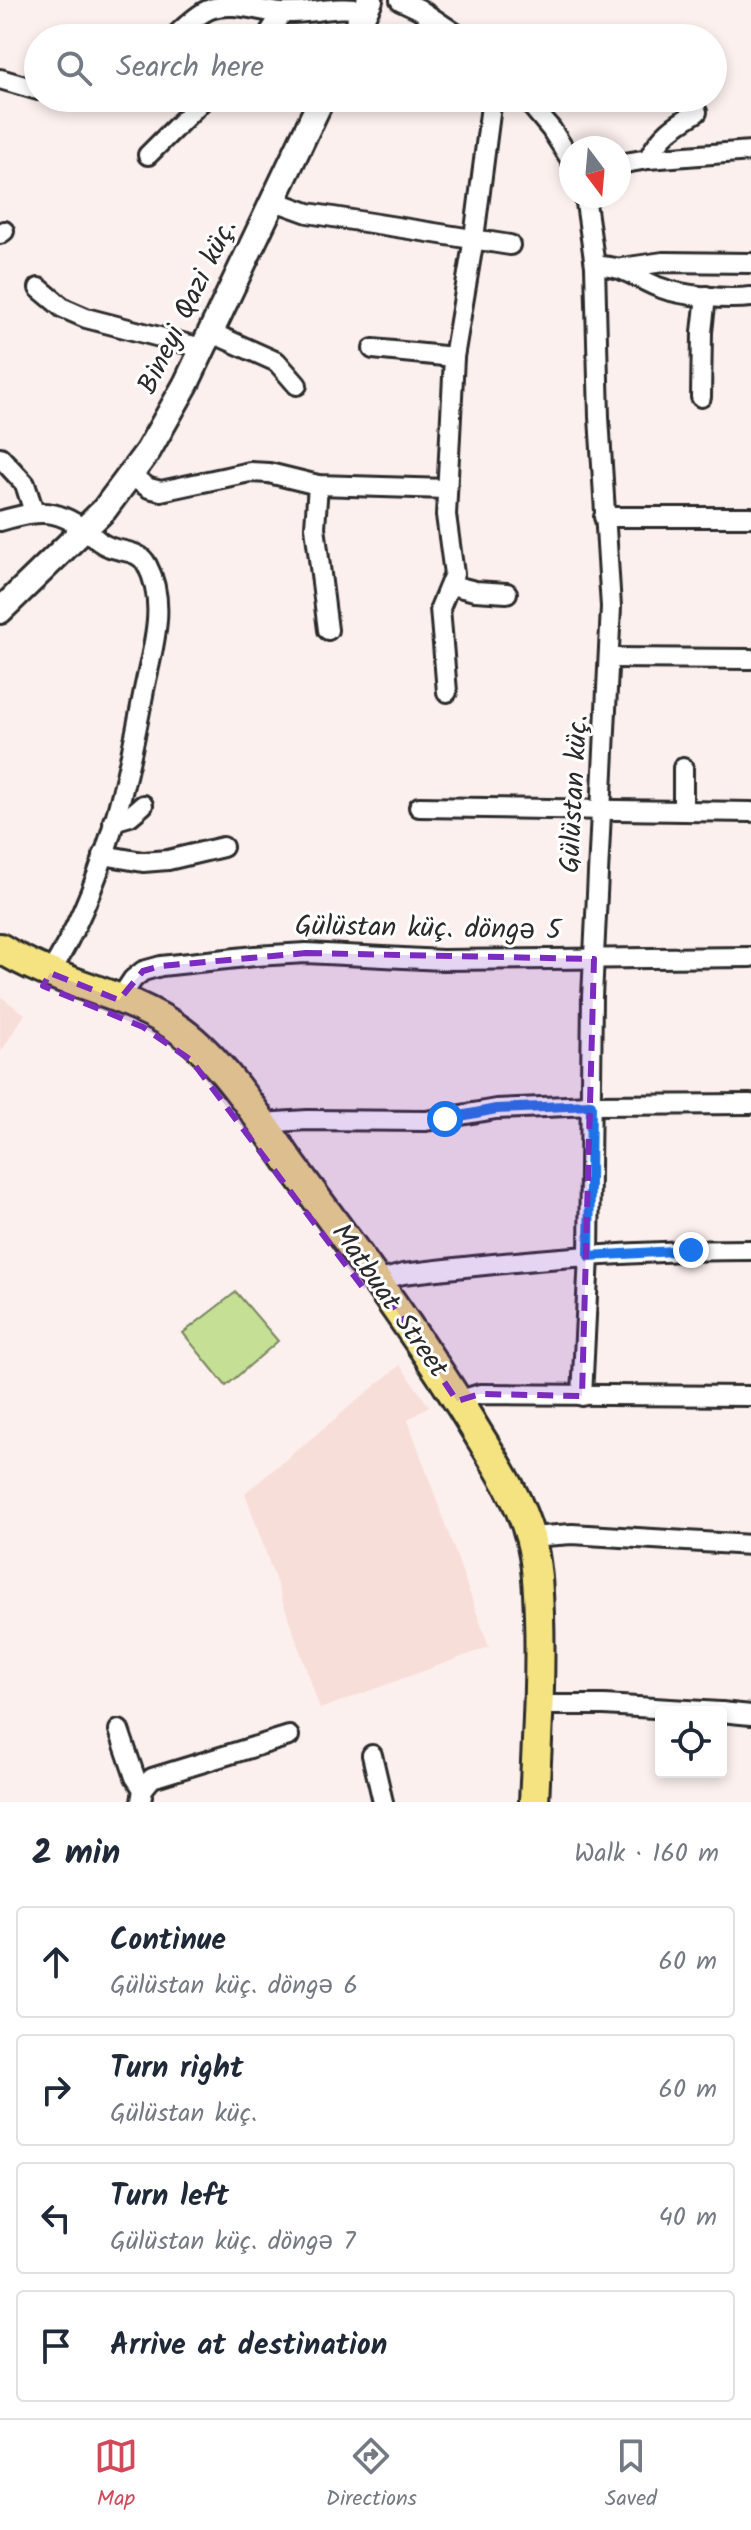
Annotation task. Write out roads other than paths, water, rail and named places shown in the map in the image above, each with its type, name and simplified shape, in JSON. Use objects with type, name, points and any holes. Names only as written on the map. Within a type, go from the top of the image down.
[{"type":"main road","points":[[359,24],[368,5]]},
{"type":"main road","name":"Bineyi Qazi küç.","points":[[0,611],[86,529],[131,476],[169,416],[315,112]]},
{"type":"main road","name":"Matbuat Street","points":[[0,948],[46,979],[169,1042],[191,1060],[255,1127]]},
{"type":"main road","name":"Matbuat Street","points":[[0,966],[119,1000],[180,1030],[202,1049],[370,1285],[410,1352],[452,1404],[495,1492],[523,1539],[534,1802]]},
{"type":"main road","name":"Matbuat Street","points":[[520,1802],[531,1705]]},
{"type":"street","points":[[400,0],[424,4],[446,24]]},
{"type":"street","points":[[185,24],[202,5],[282,13],[368,5]]},
{"type":"street","points":[[275,24],[282,13]]},
{"type":"street","points":[[0,79],[24,86]]},
{"type":"street","points":[[148,155],[191,112]]},
{"type":"street","points":[[447,692],[440,608],[451,585],[454,563],[446,515],[454,357],[490,112]]},
{"type":"street","points":[[537,112],[559,141]]},
{"type":"street","points":[[648,159],[657,141],[697,112]]},
{"type":"street","points":[[631,162],[751,151]]},
{"type":"street","points":[[272,200],[308,213],[510,245]]},
{"type":"street","name":"Gülüstan küç.","points":[[582,1396],[589,1256],[594,959],[611,607],[604,517],[595,266],[587,208]]},
{"type":"street","points":[[595,266],[622,268],[663,262],[751,263]]},
{"type":"street","points":[[622,268],[662,289],[706,296],[751,297]]},
{"type":"street","points":[[39,288],[63,308],[86,318],[206,340],[277,362],[297,385]]},
{"type":"street","points":[[701,397],[706,296]]},
{"type":"street","points":[[373,349],[454,357]]},
{"type":"street","points":[[0,457],[25,484],[34,512]]},
{"type":"street","points":[[131,476],[149,488],[161,491],[250,472],[269,473],[318,485],[447,489]]},
{"type":"street","points":[[318,485],[315,527],[328,630]]},
{"type":"street","points":[[0,521],[34,512],[69,519],[105,546],[139,555],[149,569],[158,595],[156,628],[137,728],[113,821],[86,903],[46,979]]},
{"type":"street","points":[[604,517],[751,517]]},
{"type":"street","points":[[451,585],[475,591],[507,593]]},
{"type":"street","points":[[610,658],[751,659]]},
{"type":"street","points":[[683,768],[683,811]]},
{"type":"street","points":[[113,821],[130,816],[143,805]]},
{"type":"street","points":[[419,807],[751,812]]},
{"type":"street","points":[[103,855],[143,862],[168,860],[223,847]]},
{"type":"street","name":"Gülüstan küç. döngə 5","points":[[119,1000],[133,979],[143,971],[161,966],[255,956],[306,953],[442,960],[751,957]]},
{"type":"street","points":[[255,1127],[379,1119],[426,1121],[496,1109],[751,1104]]},
{"type":"street","points":[[370,1285],[414,1273],[589,1256],[677,1250],[751,1250]]},
{"type":"street","points":[[452,1404],[480,1394],[751,1396]]},
{"type":"street","points":[[523,1539],[572,1534],[751,1545]]},
{"type":"street","points":[[531,1705],[655,1708]]},
{"type":"street","points":[[727,1713],[751,1715]]},
{"type":"street","points":[[119,1730],[142,1796]]},
{"type":"street","points":[[142,1796],[152,1778],[289,1736]]},
{"type":"street","points":[[372,1755],[383,1802]]}]
